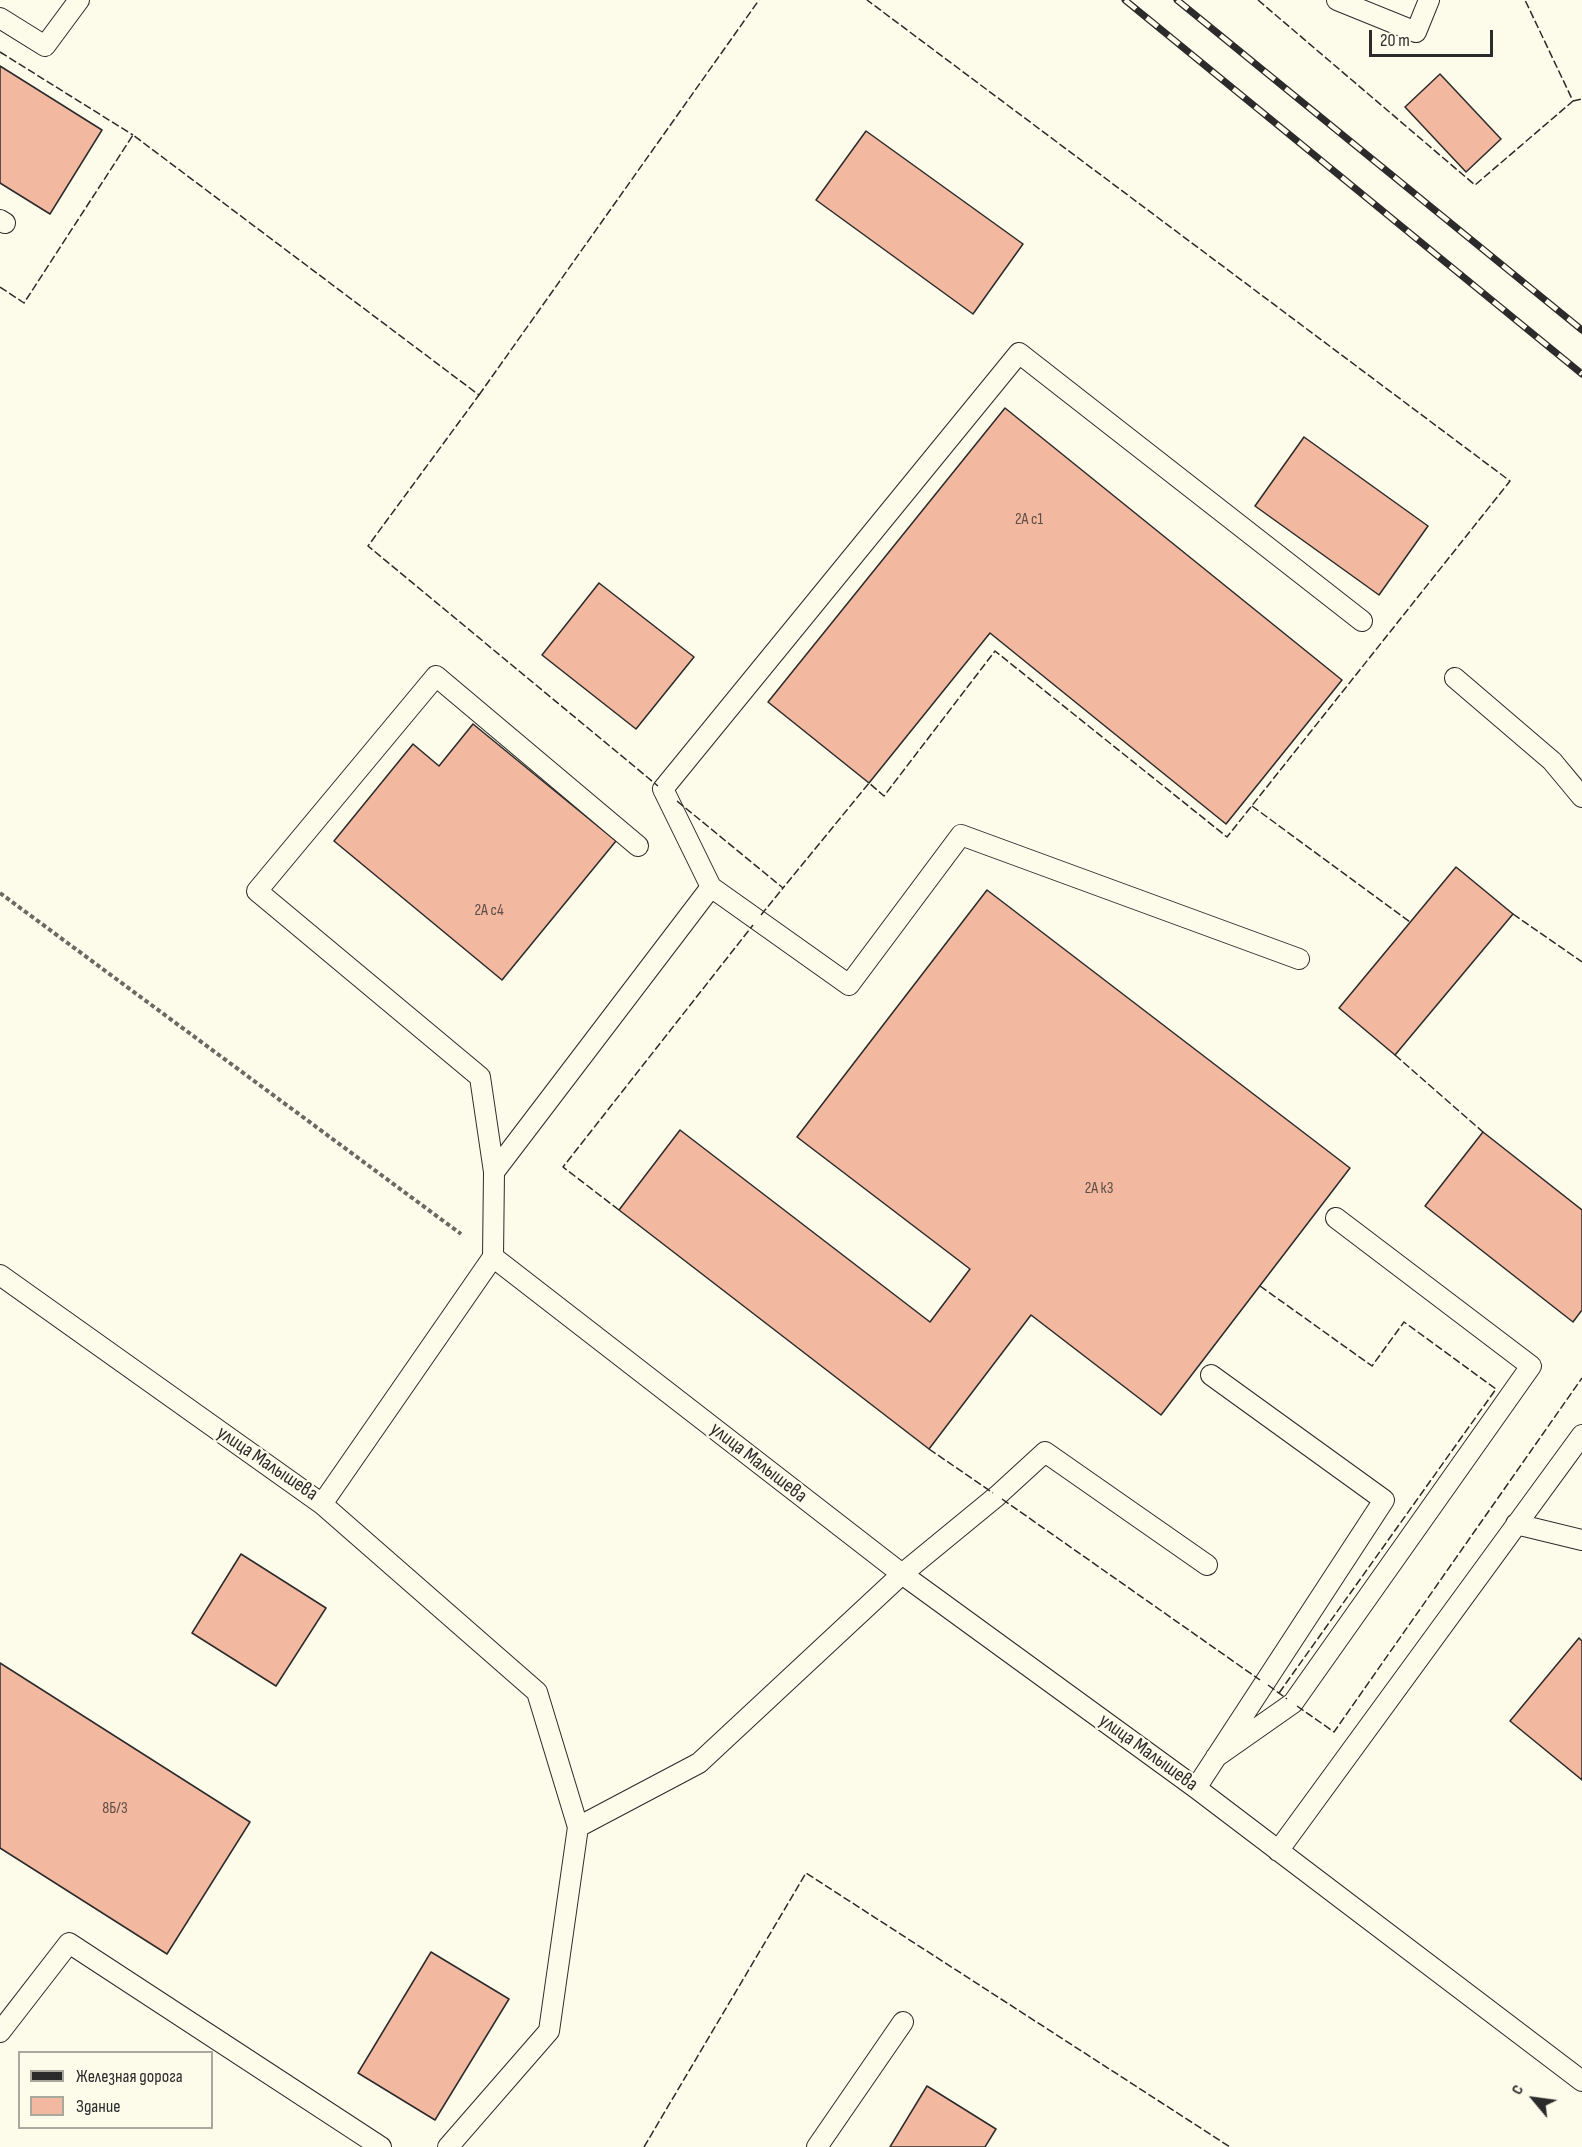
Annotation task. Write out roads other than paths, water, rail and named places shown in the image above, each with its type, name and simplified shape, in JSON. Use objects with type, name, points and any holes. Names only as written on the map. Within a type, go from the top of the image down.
[{"type":"lane","points":[[0,18],[45,46],[79,0]]},
{"type":"lane","points":[[1337,0],[1416,32],[1429,0]]},
{"type":"lane","points":[[1299,959],[961,835],[849,985],[711,888],[663,789],[1019,352],[1362,621]]},
{"type":"lane","points":[[493,1257],[495,1172],[480,1077],[257,891],[436,676],[638,846]]},
{"type":"lane","points":[[1455,678],[1552,761],[1582,797]]},
{"type":"lane","points":[[495,1172],[711,888]]},
{"type":"lane","points":[[1216,1757],[1293,1703],[1531,1366],[1336,1218]]},
{"type":"lane","name":"улица Малышева","points":[[0,1275],[321,1504],[493,1257],[902,1574],[1196,1788],[1582,2081]]},
{"type":"lane","points":[[1196,1788],[1384,1500],[1211,1375]]},
{"type":"lane","points":[[1278,1851],[1582,1435]]},
{"type":"lane","points":[[578,1827],[699,1763],[902,1574],[997,1496],[1045,1452],[1207,1564]]},
{"type":"lane","points":[[321,1504],[537,1692],[578,1827],[549,2031],[448,2147]]},
{"type":"lane","points":[[1516,1524],[1582,1540]]},
{"type":"lane","points":[[0,2032],[69,1943],[381,2147]]},
{"type":"lane","points":[[817,2147],[903,2022]]},
{"type":"railway","points":[[1125,0],[1582,374]]},
{"type":"railway","points":[[1177,0],[1582,330]]}]
